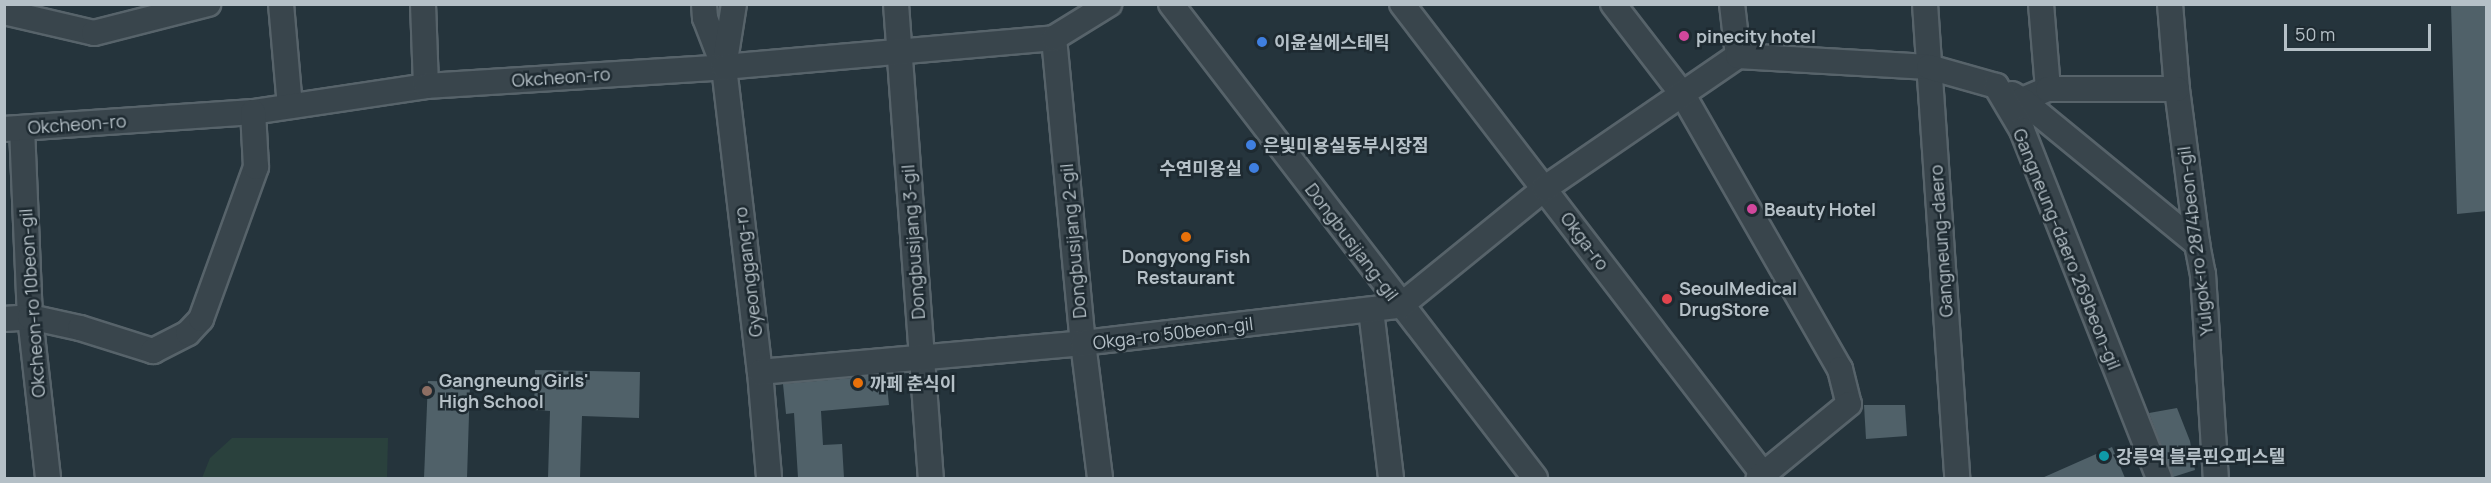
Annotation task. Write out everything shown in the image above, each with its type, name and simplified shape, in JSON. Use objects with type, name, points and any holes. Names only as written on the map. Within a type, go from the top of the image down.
[{"type":"street","points":[[4,12],[94,33],[208,4]]},
{"type":"street","points":[[281,4],[290,106]]},
{"type":"street","points":[[423,4],[426,86]]},
{"type":"street","name":"Gyeonggang-ro","points":[[704,4],[705,18],[724,67],[760,372],[769,478]]},
{"type":"street","name":"Gyeonggang-ro","points":[[724,67],[734,4]]},
{"type":"street","name":"Dongbusijang 3-gil","points":[[896,4],[931,478]]},
{"type":"street","name":"Okcheon-ro","points":[[13,129],[254,112],[426,86],[724,67],[1054,38],[1109,4]]},
{"type":"street","name":"Dongbusijang-gil","points":[[1171,4],[1400,306],[1535,478]]},
{"type":"street","name":"Okga-ro","points":[[1402,4],[1545,188],[1763,477]]},
{"type":"street","points":[[1613,4],[1683,95],[1840,369],[1849,404],[1763,477]]},
{"type":"street","points":[[1732,4],[1738,56]]},
{"type":"street","name":"Gangneung-daero","points":[[1925,4],[1957,478]]},
{"type":"street","points":[[2041,4],[2048,89]]},
{"type":"street","name":"Yulgok-ro 2874beon-gil","points":[[2170,4],[2177,89],[2203,274],[2216,478]]},
{"type":"street","name":"Dongbusijang 2-gil","points":[[1054,38],[1083,344],[1100,478]]},
{"type":"street","points":[[1400,306],[1545,188],[1738,56],[1929,67],[1996,86],[2022,100],[2197,244]]},
{"type":"street","name":"Gangneung-daero 269beon-gil","points":[[1996,86],[2022,130],[2159,478]]},
{"type":"street","points":[[2022,100],[2048,89],[2177,89]]},
{"type":"street","points":[[4,319],[30,316],[80,328],[153,351],[188,333],[201,319],[256,167],[254,112]]},
{"type":"street","name":"Okcheon-ro 10beon-gil","points":[[13,129],[48,478]]},
{"type":"street","name":"Okga-ro 50beon-gil","points":[[760,372],[1083,344],[1400,306]]},
{"type":"street","points":[[1371,310],[1391,478]]},
{"type":"green space","points":[[232,438],[388,438],[387,478],[202,478],[210,458]]},
{"type":"building","points":[[2451,4],[2487,4],[2487,211],[2457,214]]},
{"type":"building","points":[[535,370],[640,372],[639,418],[582,416],[580,478],[548,478],[550,411],[534,410]]},
{"type":"building","points":[[886,375],[889,405],[821,411],[823,445],[842,444],[844,478],[798,478],[794,413],[786,414],[783,384]]},
{"type":"building","points":[[428,381],[470,382],[467,478],[424,478]]},
{"type":"building","points":[[1864,405],[1905,405],[1907,436],[1866,439]]},
{"type":"building","points":[[2177,408],[2190,441],[2195,470],[2173,477],[2149,413]]},
{"type":"building","name":"강릉역 블루핀오피스텔","points":[[2112,447],[2125,478],[2042,478]]},
{"type":"place","name":"pinecity hotel","points":[[1684,36]]},
{"type":"place","name":"이윤실에스테틱","points":[[1262,42]]},
{"type":"place","name":"은빛미용실동부시장점","points":[[1251,145]]},
{"type":"place","name":"수연미용실","points":[[1254,168]]},
{"type":"place","name":"Beauty Hotel","points":[[1752,209]]},
{"type":"place","name":"Dongyong Fish Restaurant","points":[[1186,237]]},
{"type":"place","name":"SeoulMedical DrugStore","points":[[1667,299]]},
{"type":"place","name":"까페 춘식이","points":[[858,383]]},
{"type":"place","name":"Gangneung Girls' High School","points":[[427,391]]},
{"type":"place","name":"강릉역 블루핀오피스텔","points":[[2104,456]]}]
